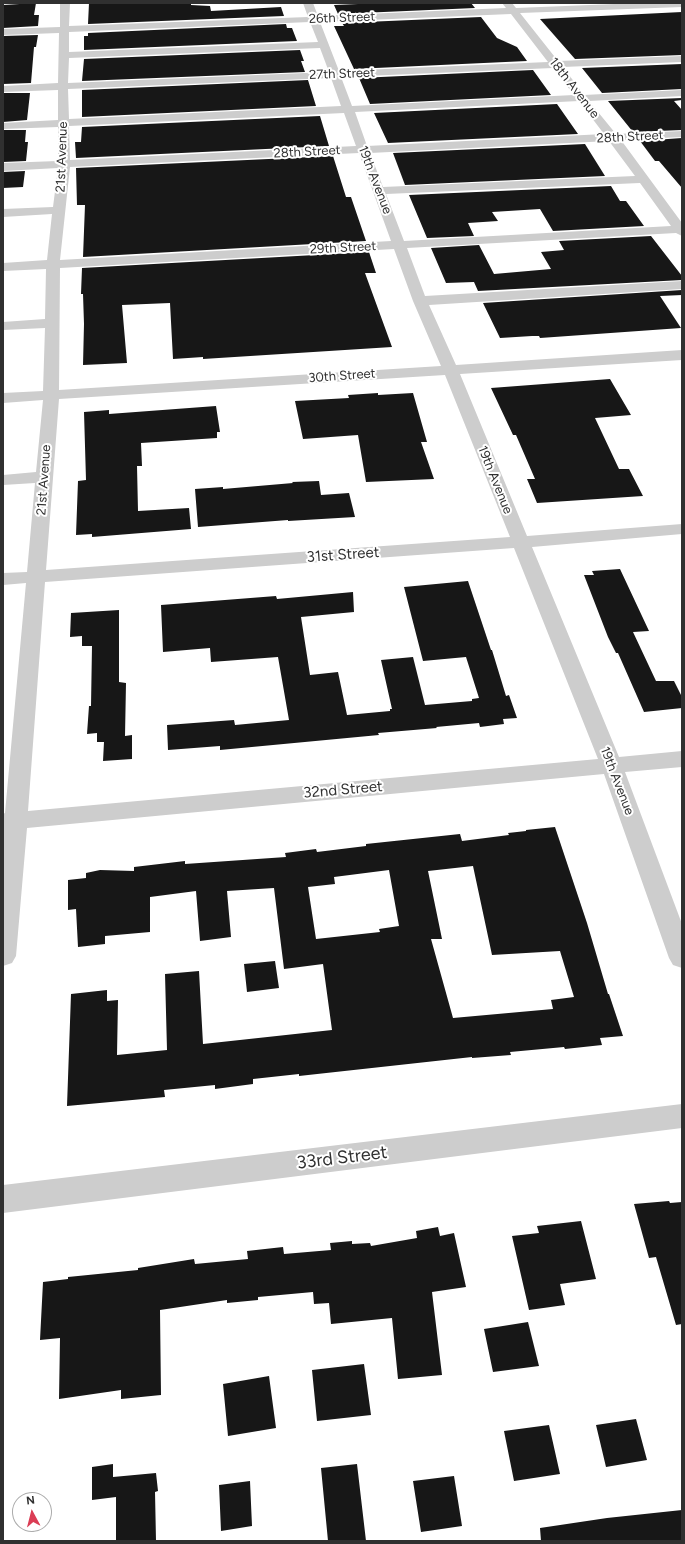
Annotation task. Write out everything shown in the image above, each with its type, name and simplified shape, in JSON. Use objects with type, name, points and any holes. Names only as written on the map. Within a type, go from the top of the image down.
[{"type":"street","name":"21st Avenue","points":[[3,956],[10,821],[36,577],[51,395],[53,265],[64,164],[63,87],[65,3]]},
{"type":"street","name":"19th Avenue","points":[[308,3],[420,301],[450,369],[612,766],[682,958]]},
{"type":"street","name":"26th Street","points":[[3,32],[314,19],[510,7],[682,4]]},
{"type":"street","name":"18th Avenue","points":[[510,7],[582,98],[681,230]]},
{"type":"street","points":[[64,55],[324,45]]},
{"type":"street","name":"27th Street","points":[[3,90],[335,74],[682,60]]},
{"type":"street","points":[[3,126],[682,93]]},
{"type":"street","name":"28th Street","points":[[3,167],[682,134]]},
{"type":"street","points":[[379,191],[642,179]]},
{"type":"street","points":[[3,213],[59,210]]},
{"type":"street","name":"29th Street","points":[[3,267],[681,230]]},
{"type":"street","points":[[420,301],[682,285]]},
{"type":"street","points":[[3,326],[52,323]]},
{"type":"street","name":"30th Street","points":[[3,398],[682,355]]},
{"type":"street","points":[[3,480],[44,477]]},
{"type":"street","name":"31st Street","points":[[3,579],[682,529]]},
{"type":"street","name":"32nd Street","points":[[10,821],[682,759]]},
{"type":"street","name":"33rd Street","points":[[3,1199],[682,1116]]},
{"type":"building","points":[[36,3],[34,15],[39,15],[38,26],[3,28],[3,5]]},
{"type":"building","points":[[89,3],[191,3],[191,5],[210,6],[211,11],[281,7],[284,16],[88,24]]},
{"type":"building","points":[[382,3],[471,3],[475,8],[338,14],[334,5]]},
{"type":"building","points":[[682,12],[682,55],[575,59],[540,19]]},
{"type":"building","points":[[481,17],[497,38],[517,47],[527,61],[354,69],[334,26],[344,26],[342,23]]},
{"type":"building","points":[[286,24],[287,28],[292,28],[297,41],[84,50],[84,36],[88,36],[88,33]]},
{"type":"building","points":[[38,35],[36,47],[34,47],[31,83],[3,84],[3,36]]},
{"type":"building","points":[[300,50],[304,61],[301,61],[305,72],[82,81],[84,59]]},
{"type":"building","points":[[682,64],[682,89],[602,93],[582,68]]},
{"type":"building","points":[[533,70],[551,95],[370,104],[359,78]]},
{"type":"building","points":[[308,80],[316,106],[82,117],[82,90]]},
{"type":"building","points":[[3,93],[30,93],[27,120],[3,122]]},
{"type":"building","points":[[682,98],[682,100],[674,101],[682,110],[682,130],[633,132],[608,101]]},
{"type":"building","points":[[557,104],[578,134],[388,143],[374,113]]},
{"type":"building","points":[[320,116],[329,146],[76,158],[75,142],[81,142],[82,127]]},
{"type":"building","points":[[3,130],[26,130],[25,142],[28,142],[26,161],[3,162]]},
{"type":"building","points":[[682,138],[682,188],[659,161],[655,161],[640,141]]},
{"type":"building","points":[[585,144],[605,176],[405,185],[393,153]]},
{"type":"building","points":[[333,156],[346,197],[351,197],[366,241],[83,257],[85,205],[77,205],[76,168]]},
{"type":"building","points":[[25,171],[23,187],[3,188],[3,172]]},
{"type":"building","points":[[611,186],[620,201],[626,201],[644,226],[553,231],[540,209],[492,212],[498,221],[468,223],[474,236],[427,238],[409,195]]},
{"type":"building","points":[[651,236],[682,276],[682,280],[478,291],[474,282],[446,283],[431,248],[479,245],[494,274],[551,269],[541,252],[564,250],[559,241]]},
{"type":"building","points":[[369,252],[376,273],[365,273],[392,347],[203,359],[203,357],[173,359],[170,303],[122,305],[127,363],[83,365],[84,324],[83,294],[81,294],[82,268]]},
{"type":"building","points":[[682,290],[682,295],[660,296],[681,328],[540,338],[539,336],[532,336],[500,338],[483,303]]},
{"type":"building","points":[[610,379],[631,415],[595,418],[619,469],[629,469],[643,496],[537,503],[527,479],[535,479],[516,435],[513,435],[491,388]]},
{"type":"building","points":[[378,393],[378,395],[413,393],[427,442],[421,442],[434,479],[366,482],[358,435],[303,439],[295,401],[349,398],[348,395]]},
{"type":"building","points":[[216,406],[220,432],[217,432],[217,438],[141,443],[142,466],[137,466],[138,511],[189,508],[191,529],[92,537],[92,534],[76,535],[78,481],[86,480],[84,412],[109,410],[109,414]]},
{"type":"building","points":[[319,481],[321,495],[349,493],[355,517],[288,520],[198,527],[195,489],[223,487],[223,489],[293,483],[292,482]]},
{"type":"building","points":[[620,569],[649,631],[633,632],[656,681],[674,681],[682,697],[682,708],[644,712],[618,653],[616,653],[608,637],[584,575],[594,575],[592,571]]},
{"type":"building","points":[[468,581],[506,696],[509,695],[517,718],[503,719],[504,724],[480,727],[479,723],[378,733],[379,735],[220,750],[220,746],[168,750],[167,725],[234,720],[235,725],[289,720],[278,657],[211,662],[210,648],[163,652],[161,605],[276,596],[277,599],[353,592],[354,612],[301,617],[310,675],[338,672],[347,715],[390,711],[390,709],[392,709],[381,660],[413,657],[425,705],[472,701],[472,699],[479,698],[466,657],[423,661],[404,587]]},
{"type":"building","points":[[119,610],[119,682],[126,683],[125,736],[132,735],[132,759],[103,761],[104,742],[97,742],[97,733],[87,734],[89,706],[91,706],[92,646],[82,646],[82,636],[70,637],[71,613]]},
{"type":"building","points":[[555,827],[587,923],[608,994],[623,1036],[600,1038],[602,1045],[510,1052],[511,1055],[472,1057],[299,1076],[299,1074],[253,1079],[253,1084],[215,1089],[215,1085],[164,1090],[165,1097],[67,1106],[71,994],[107,990],[107,1001],[118,1000],[117,1055],[167,1050],[165,974],[199,971],[203,1044],[332,1030],[323,964],[284,969],[274,888],[227,891],[231,937],[200,941],[196,891],[150,897],[150,932],[105,936],[105,944],[78,947],[76,909],[68,910],[68,880],[86,878],[86,873],[100,870],[134,871],[134,867],[185,861],[185,864],[286,857],[285,853],[316,849],[317,852],[366,846],[366,844],[460,834],[462,841],[509,835],[508,833]],"holes":[[[473,866],[492,955],[560,951],[574,997],[551,1000],[553,1009],[453,1018],[431,939],[442,939],[428,871]],[[389,870],[399,926],[379,929],[380,932],[316,939],[308,887],[335,884],[334,877]]]},
{"type":"building","points":[[275,961],[279,988],[247,992],[244,964]]},
{"type":"building","points":[[669,1201],[670,1203],[682,1202],[682,1324],[676,1325],[656,1257],[649,1258],[634,1204]]},
{"type":"building","points":[[581,1221],[596,1279],[560,1284],[565,1305],[529,1310],[512,1236],[539,1233],[537,1226]]},
{"type":"building","points":[[438,1227],[440,1236],[454,1233],[466,1287],[432,1292],[442,1375],[398,1379],[392,1318],[331,1324],[329,1303],[314,1304],[313,1292],[258,1297],[258,1300],[227,1303],[227,1300],[160,1310],[161,1395],[121,1399],[121,1390],[59,1399],[60,1338],[40,1340],[43,1282],[68,1279],[68,1277],[138,1270],[138,1268],[194,1259],[195,1264],[248,1259],[247,1251],[283,1247],[284,1254],[331,1250],[330,1243],[352,1241],[352,1244],[370,1243],[371,1246],[417,1238],[416,1231]]},
{"type":"building","points":[[528,1322],[539,1366],[493,1372],[484,1329]]},
{"type":"building","points":[[364,1364],[371,1415],[317,1421],[312,1370]]},
{"type":"building","points":[[269,1376],[276,1428],[228,1436],[223,1384]]},
{"type":"building","points":[[636,1419],[647,1460],[606,1467],[596,1425]]},
{"type":"building","points":[[549,1425],[560,1474],[514,1481],[504,1431]]},
{"type":"building","points":[[113,1464],[113,1477],[156,1473],[158,1491],[155,1492],[156,1541],[116,1541],[116,1497],[92,1500],[92,1467]]},
{"type":"building","points":[[357,1464],[366,1541],[328,1541],[321,1468]]},
{"type":"building","points":[[454,1476],[462,1526],[421,1532],[413,1481]]},
{"type":"building","points":[[250,1481],[252,1526],[221,1531],[219,1485]]},
{"type":"building","points":[[682,1510],[682,1541],[541,1541],[540,1528],[607,1518]]}]
